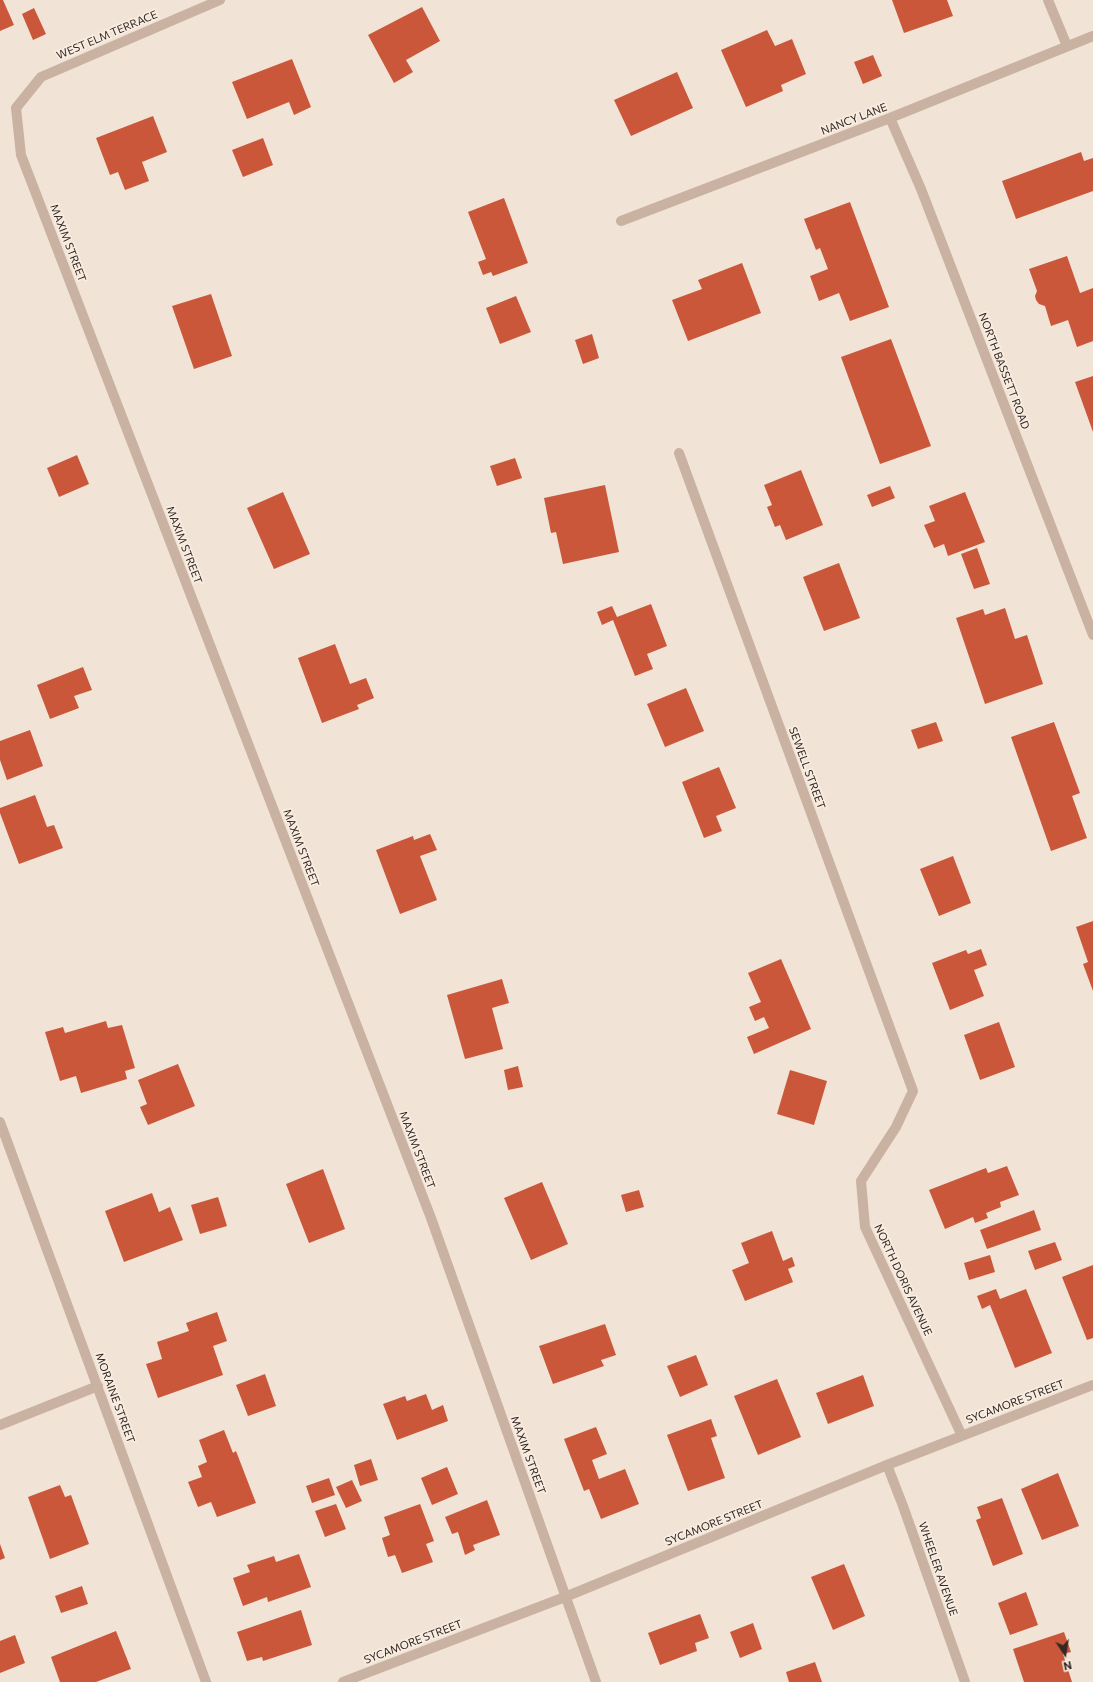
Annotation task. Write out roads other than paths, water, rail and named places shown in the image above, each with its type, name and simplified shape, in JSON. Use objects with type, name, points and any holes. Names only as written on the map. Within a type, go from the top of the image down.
[{"type":"street","name":"WEST ELM TERRACE","points":[[16,108],[41,77],[220,0]]},
{"type":"street","points":[[1048,0],[1067,46]]},
{"type":"street","name":"NANCY LANE","points":[[621,221],[890,118],[1093,36]]},
{"type":"street","name":"MAXIM STREET","points":[[16,108],[21,155],[431,1218],[596,1682]]},
{"type":"street","name":"NORTH BASSETT ROAD","points":[[890,118],[921,188],[1093,635]]},
{"type":"street","name":"SEWELL STREET","points":[[679,453],[913,1091]]},
{"type":"street","name":"NORTH DORIS AVENUE","points":[[913,1091],[896,1127],[862,1181],[865,1227],[962,1436]]},
{"type":"street","name":"MORAINE STREET","points":[[0,1122],[206,1682]]},
{"type":"street","name":"SYCAMORE STREET","points":[[343,1682],[565,1597],[887,1464],[1093,1385]]},
{"type":"street","points":[[0,1425],[98,1386]]},
{"type":"street","name":"WHEELER AVENUE","points":[[887,1464],[965,1682]]}]
